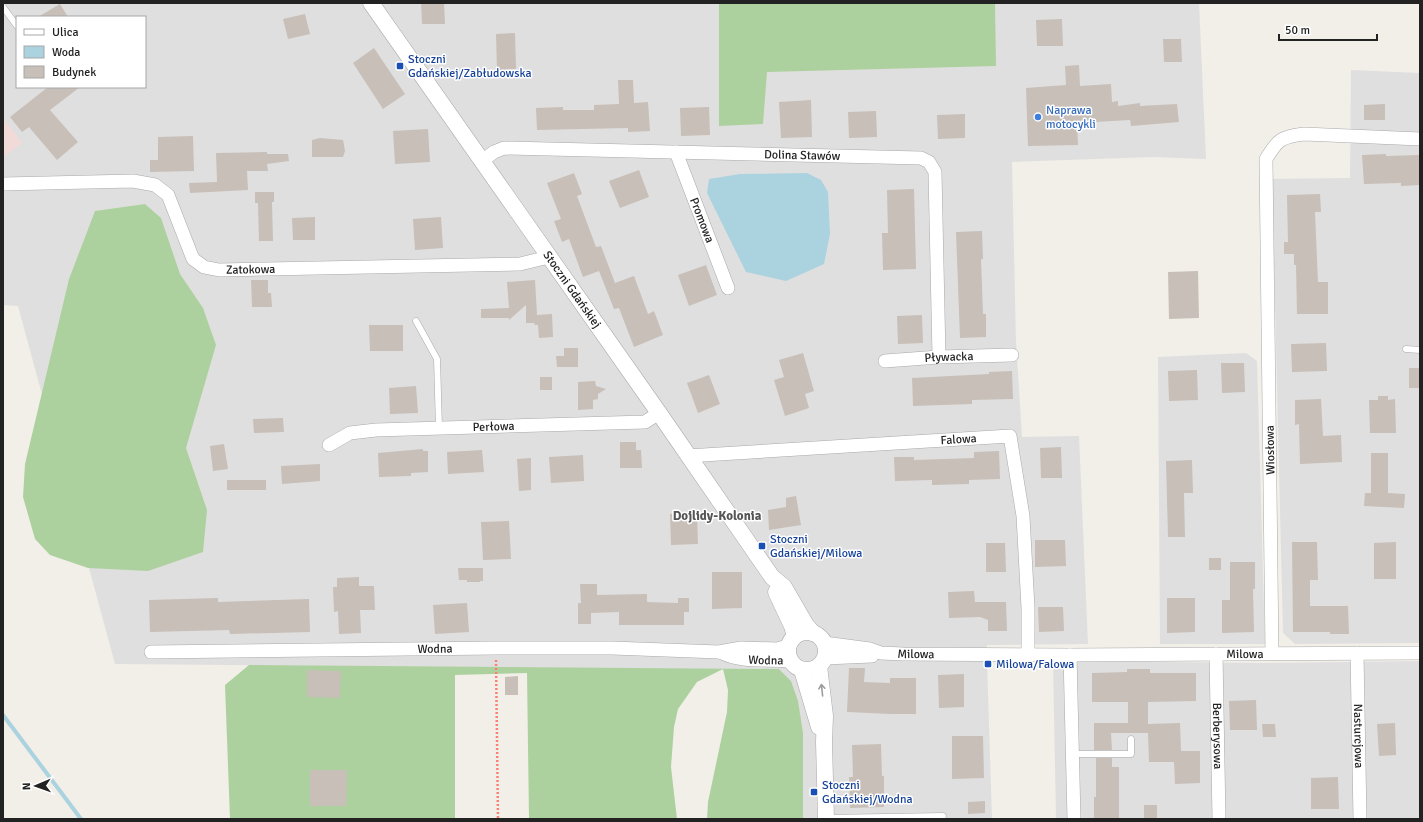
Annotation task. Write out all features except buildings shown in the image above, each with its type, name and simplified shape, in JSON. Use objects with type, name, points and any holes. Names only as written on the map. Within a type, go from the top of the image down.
[{"type":"street","name":"Stoczni Gdańskiej","points":[[371,3],[659,413],[687,456],[772,577],[784,586],[820,650],[825,716],[824,742],[826,819]]},
{"type":"street","name":"Wiosłowa","points":[[1272,653],[1266,159],[1276,143],[1289,136],[1304,134],[1420,138]]},
{"type":"street","name":"Dolina Stawów","points":[[482,161],[494,152],[504,148],[921,158],[929,162],[935,172],[939,357]]},
{"type":"street","name":"Promowa","points":[[676,152],[728,288]]},
{"type":"street","name":"Zatokowa","points":[[3,184],[133,181],[155,185],[168,195],[193,259],[204,267],[219,270],[520,264],[549,257]]},
{"type":"street","name":"Pływacka","points":[[885,361],[1012,354]]},
{"type":"street","name":"Perłowa","points":[[329,446],[350,433],[376,430],[645,422],[659,413]]},
{"type":"street","name":"Falowa","points":[[687,456],[1010,436],[1023,516],[1028,608],[1028,655]]},
{"type":"street","name":"Stoczni Gdańskiej","points":[[772,577],[775,590],[792,626],[794,653],[824,742]]},
{"type":"street","points":[[800,633],[820,650],[814,669],[794,653],[800,633]]},
{"type":"street","name":"Wodna","points":[[151,652],[612,648],[718,652],[741,648],[777,649],[794,653]]},
{"type":"street","name":"Milowa","points":[[820,650],[870,656],[881,653],[1028,655],[1420,653]]},
{"type":"street","name":"Nasturcjowa","points":[[1357,653],[1360,819]]},
{"type":"street","name":"Berberysowa","points":[[1216,654],[1219,819]]},
{"type":"street","points":[[1070,655],[1074,819]]},
{"type":"lane","points":[[3,7],[16,25]]},
{"type":"lane","points":[[416,322],[437,359],[439,428]]},
{"type":"lane","points":[[1406,349],[1420,350]]},
{"type":"lane","points":[[1072,754],[1131,754],[1131,739]]},
{"type":"lane","points":[[826,819],[943,816]]},
{"type":"path","points":[[496,648],[498,819]]},
{"type":"shaded area","points":[[3,3],[1199,3],[1206,159],[1153,157],[1012,162],[1016,342],[1022,437],[1079,436],[1088,644],[987,645],[992,819],[799,819],[790,681],[780,670],[115,664],[18,306],[3,305]]},
{"type":"shaded area","points":[[1351,70],[1420,73],[1420,643],[1295,644],[1283,633],[1272,179],[1350,178]]},
{"type":"shaded area","points":[[3,118],[22,143],[3,157]]},
{"type":"shaded area","points":[[1246,353],[1257,361],[1265,644],[1160,644],[1158,357]]},
{"type":"shaded area","points":[[1053,661],[1266,663],[1420,661],[1420,819],[1056,819]]},
{"type":"green space","points":[[719,3],[995,3],[996,66],[767,72],[763,124],[719,126]]},
{"type":"green space","points":[[145,204],[161,218],[180,274],[203,308],[216,345],[186,448],[207,510],[203,552],[148,571],[88,568],[50,555],[35,539],[23,497],[25,464],[69,279],[95,211]]},
{"type":"green space","points":[[249,665],[779,669],[791,681],[798,701],[803,733],[803,819],[707,819],[708,802],[727,712],[728,690],[723,669],[697,682],[678,709],[674,727],[671,767],[677,819],[529,819],[527,673],[455,675],[455,819],[230,819],[225,685]]},
{"type":"water","points":[[807,173],[821,180],[828,192],[830,234],[824,264],[786,281],[746,272],[707,193],[709,179],[740,174]]},
{"type":"waterway","points":[[3,715],[81,819]]},
{"type":"place","name":"Stoczni Gdańskiej/Zabłudowska","points":[[400,66]]},
{"type":"place","name":"Naprawa motocykli","points":[[1038,117]]},
{"type":"place","name":"Stoczni Gdańskiej/Milowa","points":[[762,546]]},
{"type":"place","name":"Milowa/Falowa","points":[[988,664]]},
{"type":"place","name":"Stoczni Gdańskiej/Wodna","points":[[814,792]]},
{"type":"district","name":"Dojlidy-Kolonia","points":[[717,515]]}]
